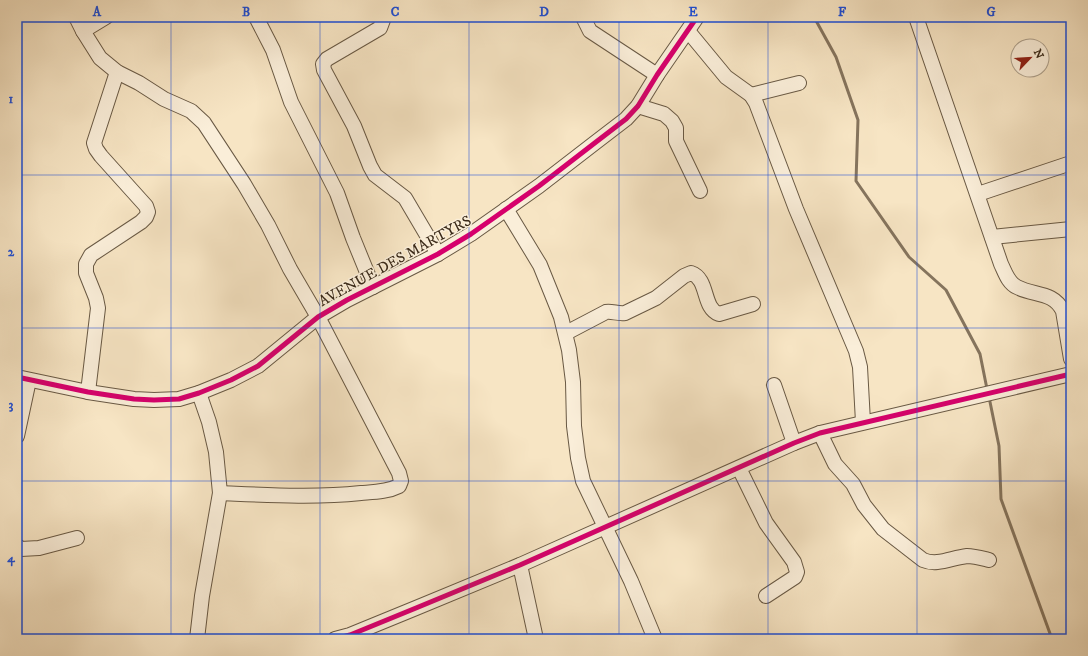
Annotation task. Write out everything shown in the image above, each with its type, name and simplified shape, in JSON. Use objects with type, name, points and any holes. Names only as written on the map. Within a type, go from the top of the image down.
[{"type":"street","points":[[76,17],[100,58],[117,72],[139,83],[164,99],[190,111],[204,123],[260,210],[290,269],[318,317],[399,473],[401,481],[400,486],[384,491],[346,495],[220,493]]},
{"type":"street","points":[[83,31],[106,17]]},
{"type":"street","points":[[256,17],[272,50],[291,102],[337,193],[373,287]]},
{"type":"street","points":[[383,17],[380,28],[326,59],[323,64],[324,70],[354,126],[375,175],[404,198],[438,254]]},
{"type":"street","points":[[583,17],[590,31],[657,75]]},
{"type":"street","name":"AVENUE DES MARTYRS","points":[[23,379],[88,392],[134,399],[179,399],[199,393],[231,380],[258,366],[318,317],[347,300],[438,254],[471,234],[539,186],[626,119],[638,106],[657,75],[697,17]]},
{"type":"street","points":[[916,17],[1001,264],[1008,279],[1016,287],[1051,298],[1060,304],[1063,311],[1071,359]]},
{"type":"street","points":[[688,31],[726,77],[751,95],[756,103],[796,209],[856,351],[860,367],[863,422]]},
{"type":"street","points":[[88,392],[98,308],[96,298],[86,273],[86,264],[91,255],[141,222],[146,217],[148,212],[146,206],[101,156],[94,143],[117,72]]},
{"type":"street","points":[[751,95],[799,83]]},
{"type":"street","points":[[638,106],[664,114],[672,121],[676,128],[676,141],[700,191]]},
{"type":"street","points":[[978,194],[1071,162]]},
{"type":"street","points":[[506,209],[540,265],[561,317],[566,333],[573,382],[574,426],[578,458],[583,481],[592,503],[605,526],[631,581],[655,639]]},
{"type":"street","points":[[992,237],[1071,229]]},
{"type":"street","points":[[566,333],[606,312],[610,311],[620,314],[625,313],[656,298],[684,276],[691,273],[696,274],[700,280],[714,313],[719,314],[753,304]]},
{"type":"street","points":[[335,639],[350,635],[520,565],[605,526],[820,433],[1071,374]]},
{"type":"street","points":[[17,436],[23,379]]},
{"type":"street","points":[[774,385],[794,443]]},
{"type":"street","points":[[197,639],[202,596],[220,493],[216,452],[209,422],[199,393]]},
{"type":"street","points":[[820,433],[835,464],[853,484],[864,505],[883,529],[922,560],[929,563],[936,563],[966,556],[974,556],[989,560]]},
{"type":"street","points":[[739,468],[766,523],[794,562],[797,572],[795,577],[766,596]]},
{"type":"street","points":[[17,546],[21,549],[39,548],[77,538]]},
{"type":"street","points":[[520,565],[536,639]]},
{"type":"waterway","points":[[814,17],[836,57],[858,120],[856,181],[909,257],[946,290],[980,354],[987,389]]},
{"type":"waterway","points":[[989,397],[999,446],[1001,499],[1052,639]]},
{"type":"cycle path","points":[[17,377],[88,392],[134,399],[179,399],[199,393],[231,380],[258,366],[318,317],[347,300],[438,254],[471,234],[539,186],[626,119],[638,106],[657,75],[697,17]]},
{"type":"cycle path","points":[[335,639],[350,635],[520,565],[794,443],[820,433],[1071,374]]}]
